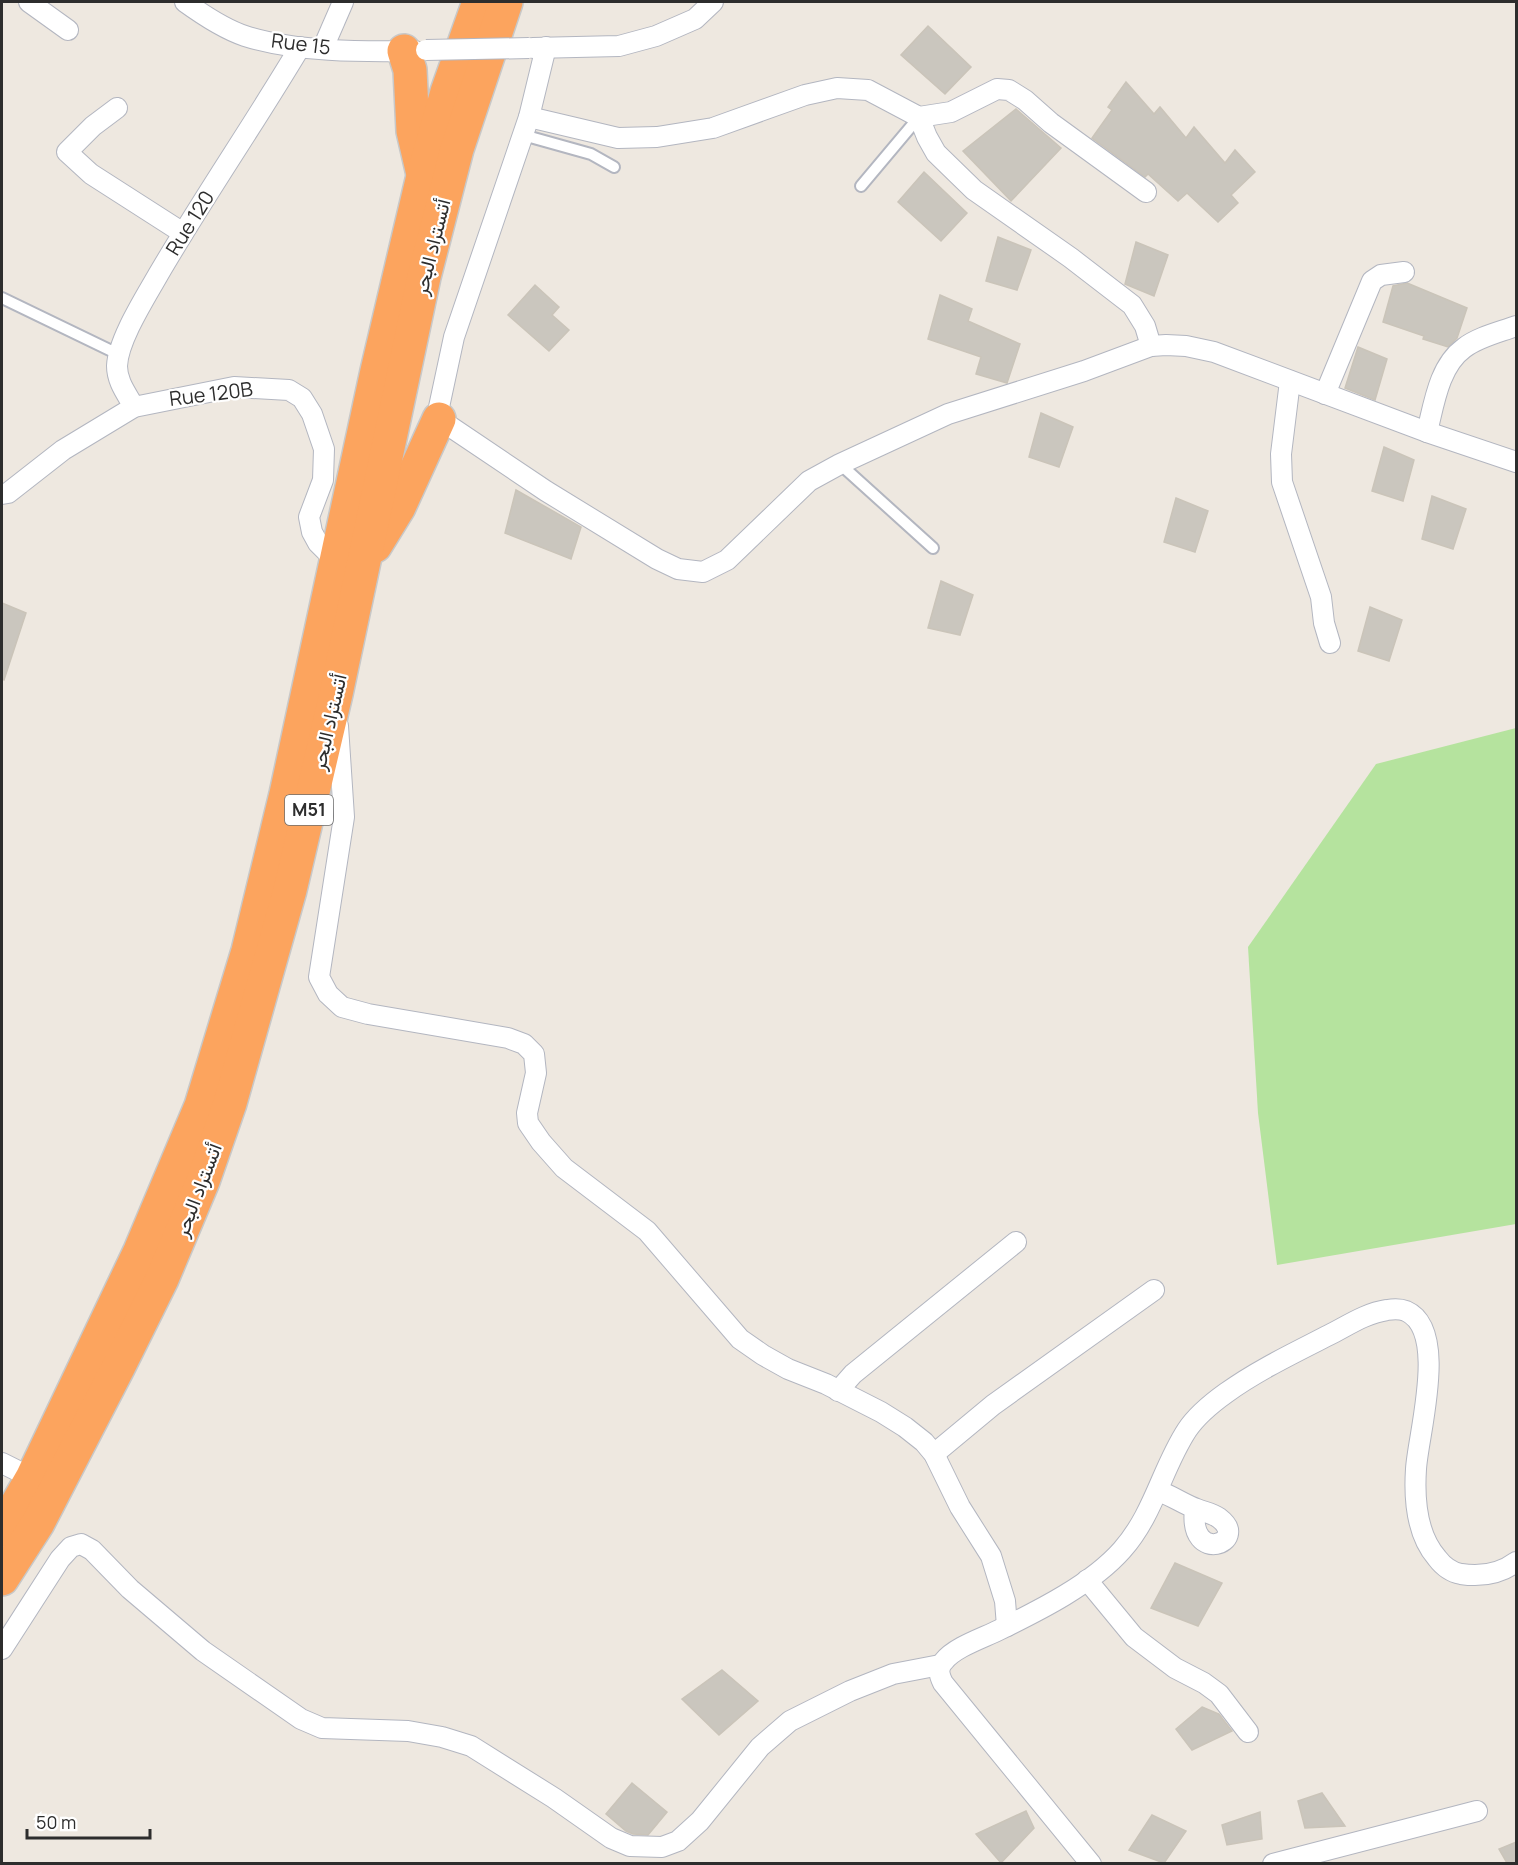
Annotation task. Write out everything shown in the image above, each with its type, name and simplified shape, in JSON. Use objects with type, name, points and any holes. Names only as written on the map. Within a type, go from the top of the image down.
[{"type":"highway","name":"أتستراد البحر","points":[[2,1579],[38,1523],[162,1280],[202,1181],[230,1103],[291,890],[336,694],[349,565],[377,371],[423,176],[447,92],[479,2]]},
{"type":"highway","name":"أتستراد البحر","points":[[2,1530],[32,1478],[140,1251],[201,1106],[248,951],[285,794],[396,404],[457,149],[506,2]]},
{"type":"highway","points":[[415,51],[410,70],[413,131],[423,176]]},
{"type":"highway","points":[[349,565],[399,507],[439,418]]},
{"type":"street","points":[[29,2],[68,30]]},
{"type":"street","name":"Rue 15","points":[[185,2],[215,22],[244,35],[279,44],[300,47],[415,51],[619,46],[656,36],[695,19],[713,2]]},
{"type":"street","points":[[323,48],[343,2]]},
{"type":"street","name":"Rue 120","points":[[134,407],[120,382],[117,365],[122,345],[138,310],[183,233],[300,47]]},
{"type":"street","points":[[537,47],[526,126],[454,337],[440,399],[439,418],[546,491],[657,559],[678,569],[703,572],[727,560],[809,481],[840,464],[948,414],[1084,371],[1151,346],[1186,346],[1214,352],[1426,432],[1516,462]]},
{"type":"street","points":[[526,126],[618,138],[657,137],[713,128],[806,95],[837,88],[868,90],[919,117],[951,111],[998,89],[1009,90],[1146,192]]},
{"type":"street","points":[[117,108],[93,126],[67,152],[91,174],[183,233]]},
{"type":"street","points":[[919,117],[936,153],[974,190],[1071,258],[1132,305],[1145,326],[1151,346]]},
{"type":"street","points":[[1325,394],[1372,281],[1381,274],[1404,272]]},
{"type":"street","points":[[1426,432],[1440,383],[1450,363],[1464,348],[1516,326]]},
{"type":"street","points":[[1290,381],[1281,454],[1282,482],[1321,597],[1330,643]]},
{"type":"street","name":"Rue 120B","points":[[2,494],[8,493],[63,450],[134,407],[234,387],[289,390],[302,398],[312,414],[324,449],[324,480],[309,517],[312,532],[318,543],[349,565]]},
{"type":"street","points":[[336,694],[344,817],[319,977],[328,994],[342,1007],[368,1014],[487,1034],[524,1044],[534,1054],[536,1072],[527,1113],[528,1123],[564,1168],[647,1232],[740,1339],[788,1369],[838,1391],[905,1426],[934,1454],[960,1507],[991,1556],[1005,1601],[1007,1626]]},
{"type":"street","points":[[838,1391],[854,1374],[1016,1242]]},
{"type":"street","points":[[934,1454],[993,1405],[1154,1290]]},
{"type":"street","points":[[1091,1863],[943,1683],[939,1676],[940,1665],[957,1651],[1007,1626],[1087,1580],[1116,1556],[1131,1540],[1158,1491],[1187,1430],[1198,1415],[1219,1398],[1283,1359],[1355,1322],[1386,1310],[1406,1311],[1416,1318],[1422,1327],[1426,1342],[1428,1374],[1424,1421],[1416,1470],[1421,1530],[1431,1551],[1444,1566],[1456,1573],[1472,1576],[1491,1574],[1509,1568],[1516,1562]]},
{"type":"street","points":[[2,1463],[32,1478]]},
{"type":"street","points":[[1158,1491],[1195,1509]]},
{"type":"street","points":[[2,1649],[60,1559],[71,1546],[81,1544],[93,1550],[130,1589],[203,1651],[301,1719],[322,1728],[408,1731],[442,1737],[471,1746],[611,1838],[630,1846],[651,1848],[678,1841],[700,1821],[760,1747],[790,1720],[849,1691],[893,1674],[940,1665]]},
{"type":"street","points":[[1087,1580],[1134,1636],[1175,1668],[1219,1694],[1248,1732]]},
{"type":"street","points":[[1273,1863],[1477,1811]]},
{"type":"lane","points":[[861,186],[919,117]]},
{"type":"lane","points":[[526,126],[591,154],[614,167]]},
{"type":"lane","points":[[2,298],[120,355]]},
{"type":"lane","points":[[840,464],[933,548]]},
{"type":"green space","points":[[1516,728],[1516,1224],[1277,1265],[1258,1113],[1248,947],[1376,764]]},
{"type":"building","points":[[928,26],[971,67],[945,94],[901,55]]},
{"type":"building","points":[[1126,82],[1154,114],[1160,107],[1186,138],[1194,127],[1225,163],[1235,150],[1255,172],[1231,195],[1238,203],[1218,222],[1187,193],[1178,201],[1148,174],[1145,177],[1092,138],[1112,110],[1108,107]]},
{"type":"building","points":[[1016,109],[1061,148],[1011,201],[963,151]]},
{"type":"building","points":[[924,172],[967,213],[941,241],[898,202]]},
{"type":"building","points":[[998,237],[1031,250],[1017,290],[986,281]]},
{"type":"building","points":[[1136,242],[1168,255],[1154,296],[1125,284]]},
{"type":"building","points":[[1407,283],[1467,308],[1457,338],[1448,347],[1383,322],[1393,286]]},
{"type":"building","points":[[535,285],[559,307],[552,315],[569,330],[549,351],[508,315]]},
{"type":"building","points":[[940,295],[972,309],[968,321],[1020,344],[1007,383],[976,374],[981,357],[928,339]]},
{"type":"building","points":[[1358,347],[1387,359],[1375,400],[1345,388]]},
{"type":"building","points":[[1041,413],[1073,427],[1059,467],[1029,457]]},
{"type":"building","points":[[1384,447],[1414,460],[1403,501],[1372,491]]},
{"type":"building","points":[[516,490],[581,527],[571,559],[505,533]]},
{"type":"building","points":[[1432,496],[1466,509],[1453,549],[1422,539]]},
{"type":"building","points":[[1176,498],[1208,511],[1195,552],[1164,542]]},
{"type":"building","points":[[941,581],[973,595],[960,635],[928,628]]},
{"type":"building","points":[[2,603],[26,613],[4,680],[2,679]]},
{"type":"building","points":[[1370,607],[1402,620],[1389,661],[1358,651]]},
{"type":"building","points":[[1175,1563],[1222,1583],[1198,1626],[1151,1608]]},
{"type":"building","points":[[722,1670],[758,1701],[719,1735],[682,1699]]},
{"type":"building","points":[[1202,1707],[1219,1714],[1232,1731],[1192,1750],[1176,1729]]},
{"type":"building","points":[[632,1783],[667,1812],[648,1835],[626,1831],[606,1814]]},
{"type":"building","points":[[1322,1793],[1345,1826],[1305,1828],[1298,1801]]},
{"type":"building","points":[[1026,1811],[1034,1828],[1001,1863],[976,1834]]},
{"type":"building","points":[[1260,1812],[1262,1839],[1227,1845],[1222,1825]]},
{"type":"building","points":[[1152,1815],[1186,1831],[1164,1863],[1129,1850]]},
{"type":"building","points":[[1516,1842],[1516,1863],[1507,1863],[1499,1849]]}]
